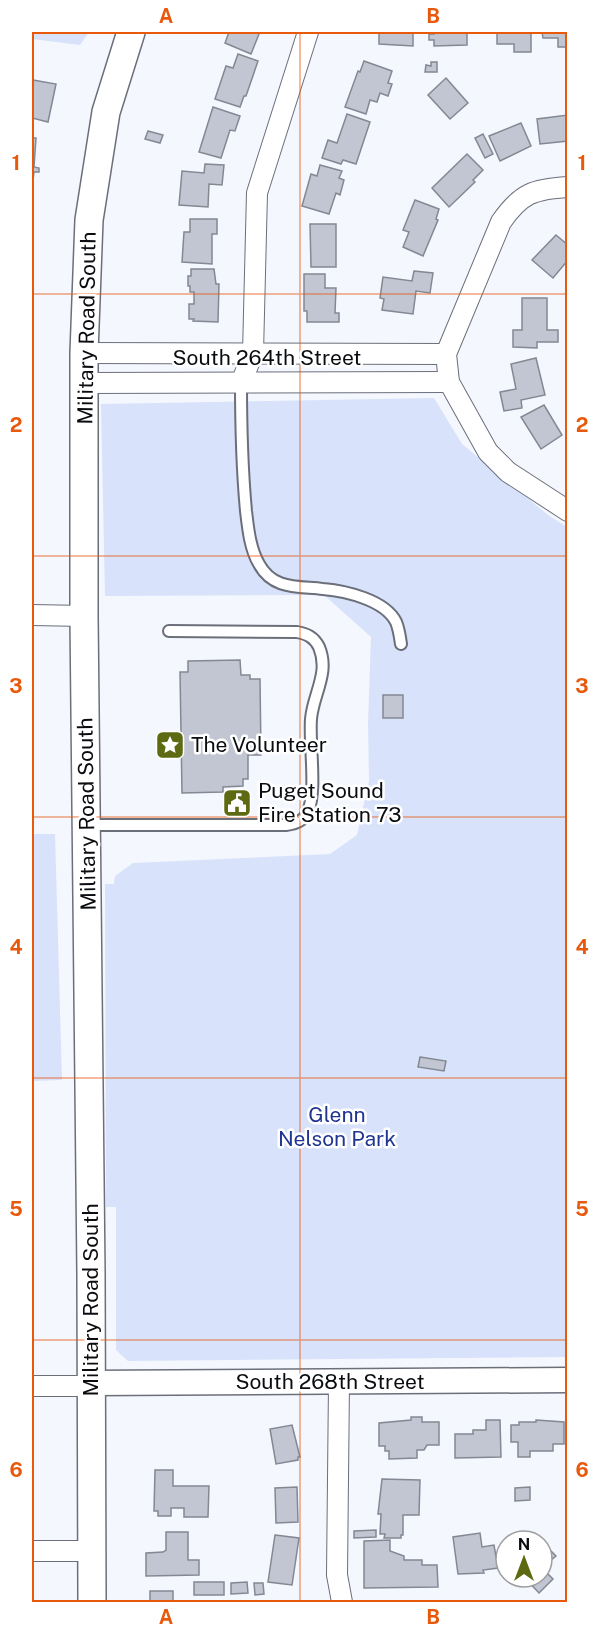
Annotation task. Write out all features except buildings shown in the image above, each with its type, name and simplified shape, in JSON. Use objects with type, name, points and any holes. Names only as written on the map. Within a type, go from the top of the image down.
[{"type":"main road","name":"Military Road South","points":[[92,1602],[84,353],[89,220],[106,112],[131,32]]},
{"type":"street","points":[[241,383],[253,353],[257,193],[308,32]]},
{"type":"street","points":[[567,188],[542,189],[527,194],[512,206],[501,222],[446,354],[449,382],[488,453],[508,472],[567,511]]},
{"type":"street","name":"South 264th Street","points":[[84,353],[446,354]]},
{"type":"street","name":"South 264th Street","points":[[84,383],[449,382]]},
{"type":"street","points":[[32,615],[84,616]]},
{"type":"street","name":"South 268th Street","points":[[32,1386],[567,1380]]},
{"type":"street","points":[[339,1382],[338,1575],[342,1602]]},
{"type":"street","points":[[32,1551],[92,1551]]},
{"type":"lane","points":[[241,383],[244,494],[248,526],[259,566],[267,575],[284,586],[344,592],[369,600],[391,615],[396,623],[401,644]]},
{"type":"lane","points":[[87,825],[286,825],[303,819],[309,811],[310,721],[313,703],[319,691],[323,673],[318,646],[310,635],[297,632],[169,630]]},
{"type":"green space","points":[[32,32],[89,32],[80,45],[32,39]]},
{"type":"green space","name":"Glenn Nelson Park","points":[[434,398],[462,444],[548,515],[567,527],[567,1357],[128,1361],[116,1350],[116,1207],[106,1207],[105,884],[114,884],[115,876],[133,863],[330,854],[357,835],[369,781],[368,723],[371,637],[324,595],[105,596],[101,404]]},
{"type":"green space","points":[[32,834],[55,834],[62,1080],[32,1081]]},
{"type":"place","name":"The Volunteer","points":[[170,745]]},
{"type":"place","name":"Puget Sound Fire Station 73","points":[[237,803]]}]
